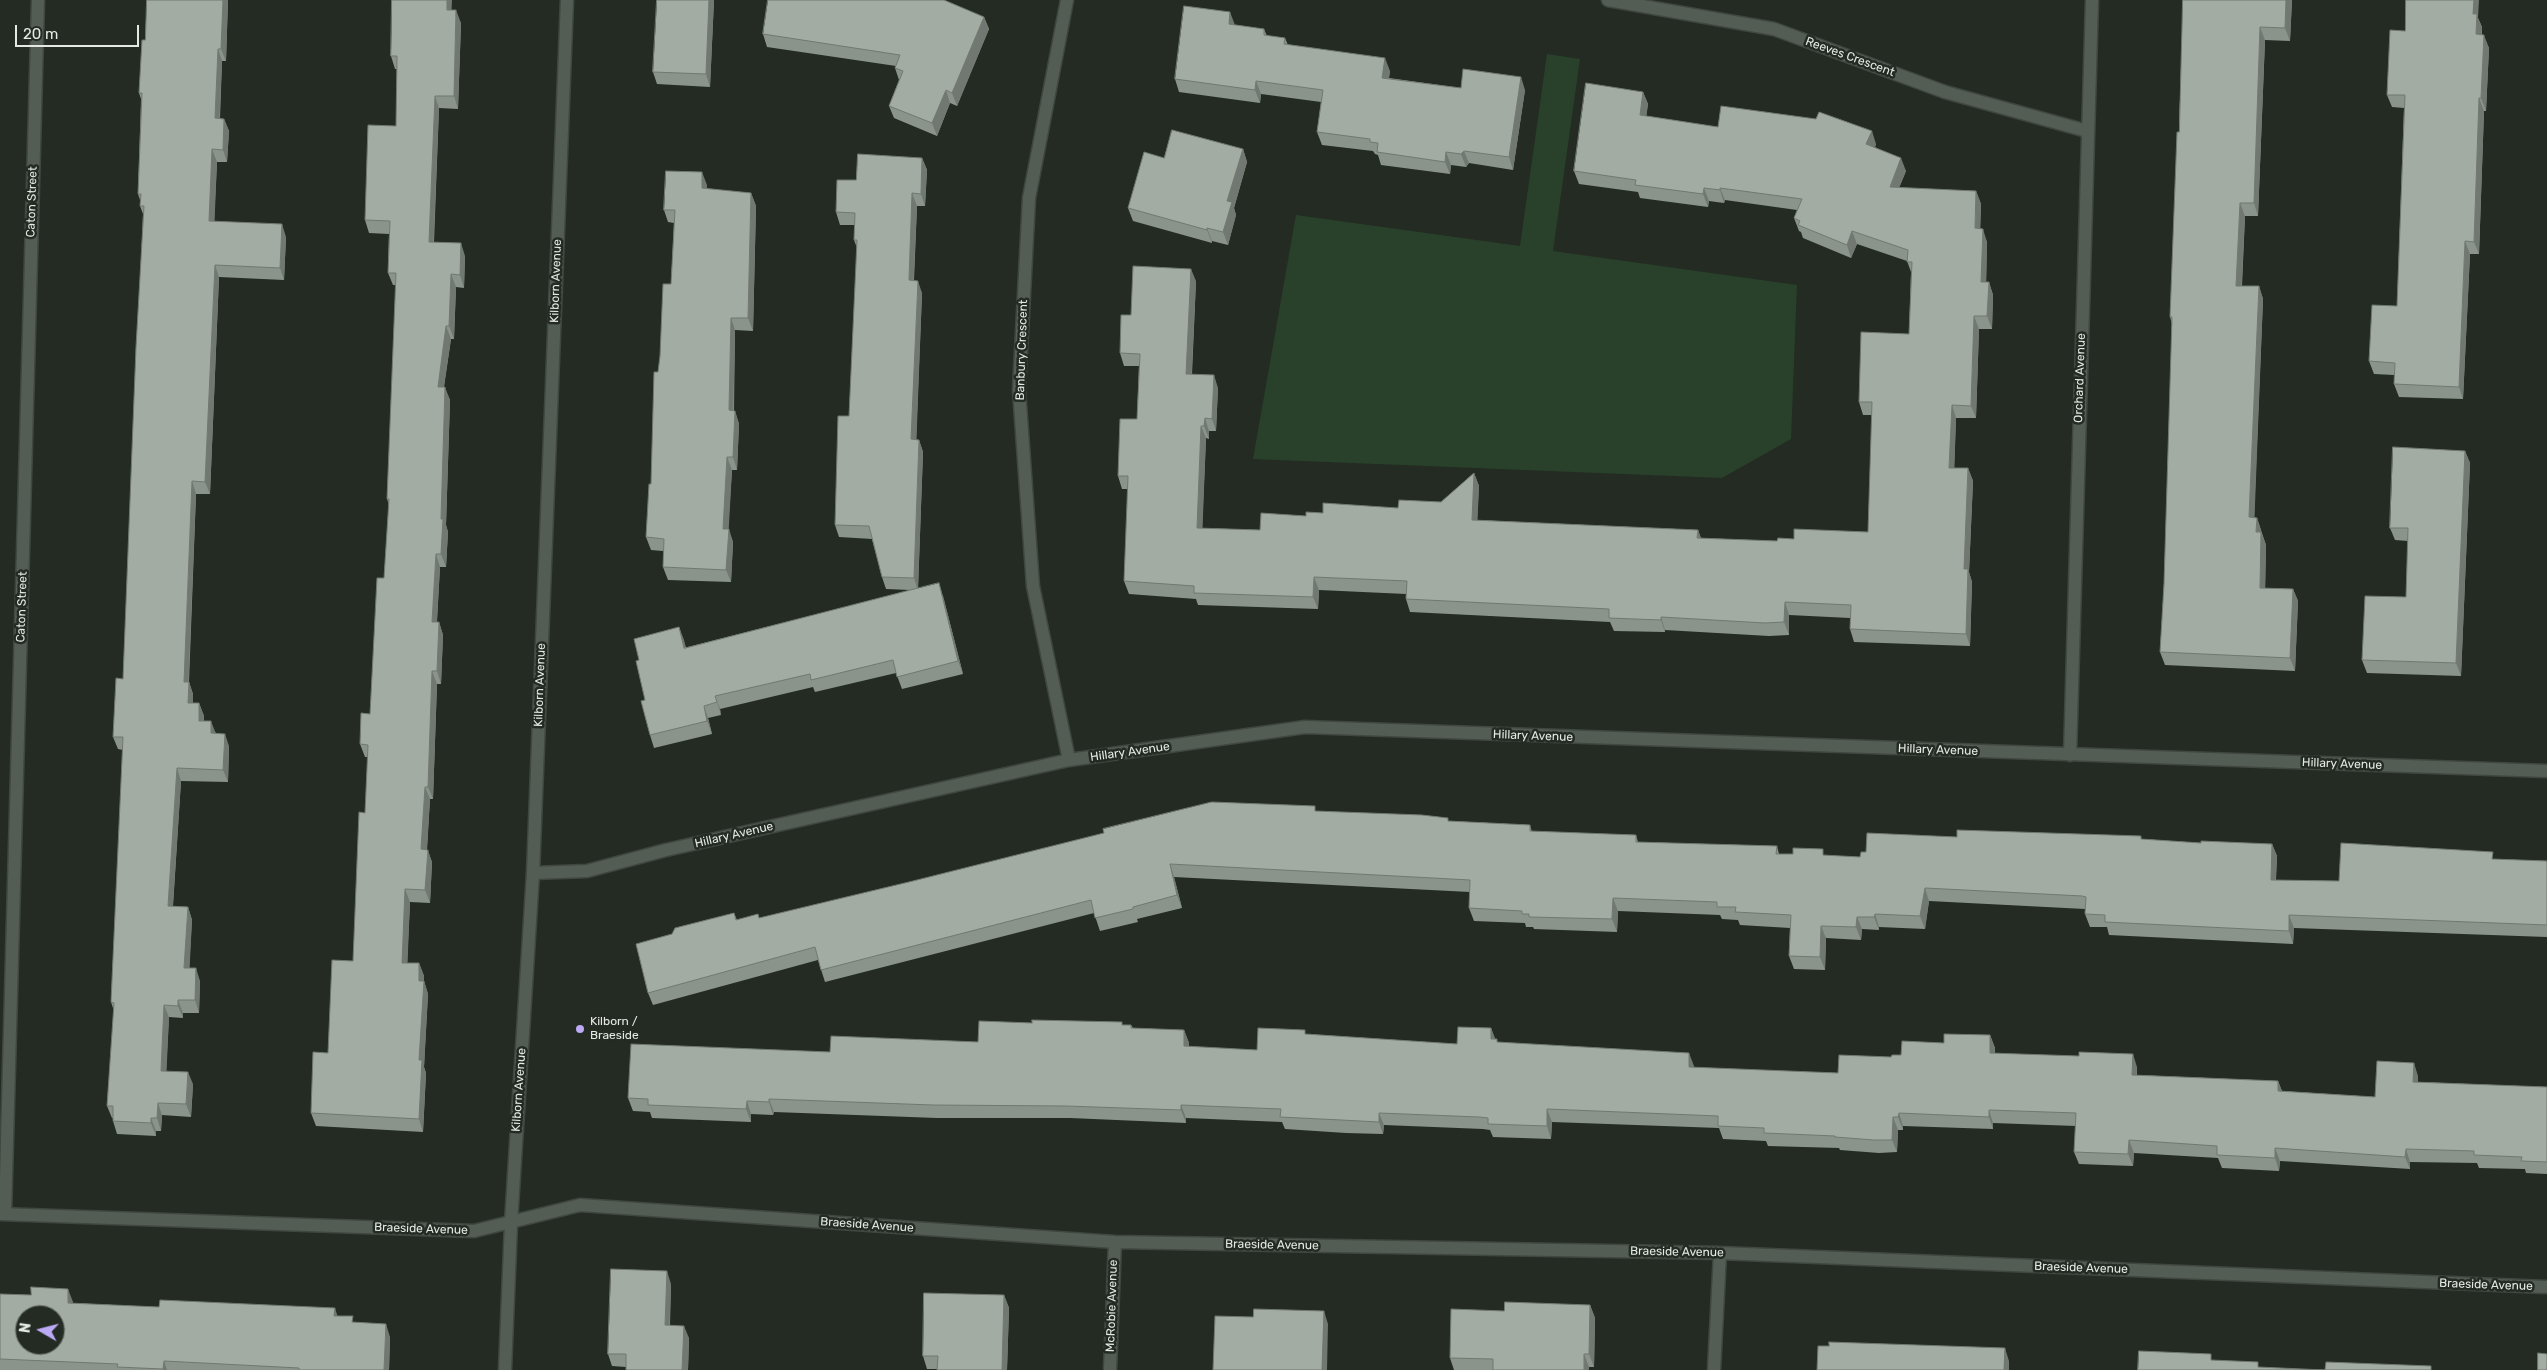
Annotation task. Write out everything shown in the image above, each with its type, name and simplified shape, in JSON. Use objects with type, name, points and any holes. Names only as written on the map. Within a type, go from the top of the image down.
[{"type":"street","name":"Caton Street","points":[[3,1214],[38,0]]},
{"type":"street","name":"Kilborn Avenue","points":[[505,1370],[511,1222],[533,873],[567,0]]},
{"type":"street","name":"Banbury Crescent","points":[[1068,0],[1029,198],[1019,390],[1033,586],[1069,760]]},
{"type":"street","name":"Reeves Crescent","points":[[1608,0],[1774,29],[1945,92],[2087,131]]},
{"type":"street","name":"Orchard Avenue","points":[[2070,755],[2092,0]]},
{"type":"street","name":"Hillary Avenue","points":[[533,873],[587,871],[666,850],[1069,760],[1305,728],[2547,771]]},
{"type":"street","name":"Braeside Avenue","points":[[3,1214],[474,1231],[580,1205],[1115,1242],[1720,1253],[2547,1287]]},
{"type":"street","name":"McRobie Avenue","points":[[1110,1370],[1115,1242]]},
{"type":"street","points":[[1714,1370],[1720,1253]]},
{"type":"green space","points":[[1547,54],[1580,59],[1553,251],[1797,285],[1791,439],[1722,478],[1253,459],[1296,215],[1520,246]]},
{"type":"building","points":[[147,0],[223,0],[221,49],[218,49],[215,118],[224,119],[223,150],[212,149],[209,221],[282,224],[280,268],[215,265],[205,482],[192,481],[184,682],[189,682],[188,703],[199,703],[199,721],[211,721],[211,733],[225,734],[223,770],[177,768],[168,906],[188,907],[184,968],[196,968],[195,1000],[178,1000],[178,1006],[164,1005],[161,1071],[188,1072],[186,1104],[158,1103],[157,1118],[151,1118],[151,1123],[113,1121],[113,1106],[107,1106],[114,1003],[111,1002],[123,737],[113,737],[116,678],[123,679],[136,347],[144,206],[140,206],[141,194],[138,194],[142,93],[139,93],[142,40],[145,40]]},
{"type":"building","points":[[392,0],[447,0],[447,10],[456,10],[454,96],[435,96],[429,242],[461,243],[460,275],[451,274],[449,326],[446,326],[438,387],[445,387],[441,519],[443,519],[441,554],[436,554],[432,622],[439,622],[437,671],[432,671],[428,787],[425,787],[421,849],[428,850],[425,890],[405,889],[402,963],[419,963],[419,981],[424,981],[419,1060],[422,1060],[419,1119],[311,1113],[313,1052],[328,1053],[332,960],[353,961],[359,812],[365,813],[368,745],[360,744],[361,713],[370,714],[377,578],[384,578],[389,499],[387,499],[396,273],[388,273],[390,221],[365,220],[368,125],[396,126],[397,56],[391,56]]},
{"type":"building","points":[[657,0],[709,0],[706,74],[653,72]]},
{"type":"building","points":[[768,0],[944,0],[984,17],[952,93],[946,90],[932,123],[889,106],[903,71],[895,68],[900,55],[763,34]]},
{"type":"building","points":[[2183,0],[2286,0],[2285,28],[2260,27],[2254,203],[2240,203],[2236,286],[2259,286],[2249,517],[2257,518],[2256,532],[2261,532],[2260,588],[2293,589],[2290,658],[2160,652],[2164,584],[2172,317],[2170,317]]},
{"type":"building","points":[[2406,0],[2474,0],[2473,14],[2477,14],[2476,34],[2484,35],[2481,98],[2479,98],[2474,242],[2465,241],[2459,387],[2394,384],[2395,363],[2369,361],[2372,305],[2397,306],[2405,95],[2387,95],[2390,30],[2405,31]]},
{"type":"building","points":[[1184,6],[1230,12],[1229,24],[1264,29],[1264,35],[1285,38],[1284,44],[1385,58],[1382,78],[1461,88],[1463,69],[1521,77],[1509,157],[1464,151],[1461,154],[1446,152],[1445,162],[1377,152],[1378,143],[1370,142],[1370,139],[1317,132],[1323,90],[1256,81],[1255,90],[1175,79]]},
{"type":"building","points":[[1586,83],[1643,92],[1640,115],[1718,127],[1721,106],[1816,119],[1819,112],[1872,131],[1866,144],[1901,158],[1890,187],[1976,191],[1975,228],[1983,229],[1981,282],[1989,282],[1987,316],[1974,316],[1971,406],[1952,405],[1949,468],[1968,468],[1964,569],[1968,569],[1966,634],[1850,629],[1851,605],[1785,602],[1784,622],[1765,623],[1661,617],[1661,620],[1609,618],[1609,609],[1406,599],[1407,581],[1314,577],[1313,597],[1194,593],[1194,586],[1124,581],[1128,476],[1118,476],[1120,419],[1137,419],[1140,354],[1120,353],[1121,315],[1131,315],[1133,266],[1191,269],[1186,374],[1214,375],[1212,419],[1205,418],[1204,426],[1201,426],[1197,528],[1260,530],[1261,513],[1306,516],[1306,512],[1323,513],[1323,503],[1398,508],[1399,500],[1441,502],[1474,473],[1472,520],[1698,530],[1697,538],[1777,541],[1778,538],[1794,539],[1794,529],[1868,532],[1872,402],[1859,402],[1861,332],[1909,334],[1912,262],[1907,262],[1908,250],[1852,231],[1847,245],[1798,225],[1800,221],[1794,218],[1802,199],[1720,188],[1720,190],[1704,188],[1703,194],[1635,185],[1636,180],[1574,171]]},
{"type":"building","points":[[1172,130],[1243,149],[1227,201],[1232,202],[1223,232],[1207,228],[1207,230],[1128,208],[1144,152],[1164,158]]},
{"type":"building","points":[[858,154],[922,158],[921,194],[912,193],[909,280],[918,281],[911,439],[919,440],[914,578],[882,577],[869,526],[835,525],[838,416],[849,416],[857,240],[854,240],[855,213],[836,212],[837,180],[856,180]]},
{"type":"building","points":[[666,171],[702,172],[702,188],[751,193],[748,318],[731,318],[729,410],[735,411],[733,457],[727,457],[723,529],[729,529],[726,570],[663,567],[664,539],[646,537],[649,484],[651,484],[654,372],[658,372],[660,356],[663,284],[671,284],[675,210],[664,210]]},
{"type":"building","points":[[2393,447],[2465,451],[2456,663],[2362,660],[2365,596],[2406,597],[2408,528],[2390,528]]},
{"type":"building","points":[[939,583],[958,661],[897,677],[893,660],[811,680],[810,674],[715,696],[717,702],[704,706],[707,721],[650,735],[641,701],[645,700],[636,661],[639,660],[634,639],[679,627],[684,648]]},
{"type":"building","points":[[1212,802],[1315,806],[1315,811],[1422,815],[1448,818],[1448,821],[1530,825],[1530,831],[1636,835],[1636,842],[1777,846],[1776,854],[1793,854],[1793,848],[1823,849],[1823,855],[1860,857],[1861,852],[1866,852],[1867,833],[1957,837],[1957,830],[2141,836],[2141,839],[2201,843],[2201,841],[2272,844],[2271,880],[2339,881],[2341,843],[2493,852],[2492,859],[2547,861],[2547,925],[2289,915],[2289,931],[2105,922],[2105,915],[2085,914],[2086,897],[2082,896],[1925,888],[1920,916],[1875,914],[1874,917],[1857,917],[1856,927],[1821,926],[1820,957],[1789,956],[1791,915],[1735,912],[1736,907],[1717,907],[1717,902],[1613,898],[1612,919],[1529,917],[1529,914],[1522,914],[1522,911],[1469,908],[1470,880],[1170,864],[1177,895],[1133,907],[1133,909],[1095,918],[1091,900],[821,970],[815,947],[648,993],[636,944],[672,934],[675,928],[734,913],[736,920],[758,914],[759,918],[1104,833],[1103,829]]},
{"type":"building","points":[[1032,1020],[1122,1022],[1122,1025],[1131,1025],[1131,1028],[1184,1030],[1184,1046],[1257,1050],[1258,1028],[1305,1030],[1305,1034],[1457,1044],[1458,1027],[1491,1028],[1491,1039],[1497,1039],[1497,1042],[1689,1053],[1689,1067],[1838,1073],[1839,1055],[1891,1057],[1892,1055],[1901,1055],[1902,1041],[1944,1043],[1944,1034],[1990,1035],[1990,1053],[2079,1056],[2079,1052],[2133,1054],[2132,1075],[2278,1081],[2278,1091],[2375,1097],[2377,1061],[2414,1063],[2413,1082],[2547,1087],[2547,1162],[2521,1161],[2522,1157],[2474,1155],[2474,1151],[2406,1149],[2405,1157],[2275,1148],[2275,1158],[2217,1155],[2217,1146],[2129,1140],[2128,1154],[2074,1152],[2076,1113],[1989,1110],[1989,1117],[1899,1113],[1898,1117],[1893,1117],[1892,1140],[1874,1140],[1835,1136],[1764,1133],[1764,1128],[1718,1126],[1718,1116],[1547,1109],[1547,1126],[1488,1124],[1488,1118],[1479,1117],[1379,1113],[1379,1122],[1280,1117],[1281,1109],[1181,1105],[1181,1110],[1066,1106],[933,1105],[769,1099],[769,1102],[747,1101],[746,1109],[648,1105],[648,1099],[628,1098],[631,1044],[830,1052],[831,1036],[978,1042],[979,1021],[1032,1023]]},
{"type":"building","points":[[611,1269],[667,1271],[665,1325],[684,1326],[682,1370],[626,1370],[626,1354],[608,1354]]},
{"type":"building","points":[[31,1287],[68,1289],[68,1303],[159,1307],[160,1300],[335,1308],[334,1316],[353,1316],[352,1322],[386,1324],[384,1370],[299,1370],[299,1368],[164,1361],[163,1369],[117,1367],[118,1364],[0,1359],[0,1294],[31,1295]]},
{"type":"building","points":[[924,1293],[1004,1295],[1002,1370],[937,1370],[938,1356],[923,1356]]},
{"type":"building","points":[[1505,1302],[1590,1305],[1589,1354],[1584,1354],[1584,1370],[1493,1370],[1493,1359],[1450,1358],[1451,1309],[1504,1311]]},
{"type":"building","points":[[1254,1309],[1324,1311],[1322,1370],[1213,1370],[1215,1316],[1253,1317]]},
{"type":"building","points":[[1829,1342],[2005,1348],[2004,1370],[1817,1370],[1818,1346],[1829,1346]]},
{"type":"building","points":[[2139,1351],[2211,1354],[2211,1360],[2258,1362],[2258,1367],[2325,1370],[2138,1370]]},
{"type":"building","points":[[2538,1353],[2547,1354],[2547,1370],[2538,1370]]},
{"type":"building","points":[[2326,1362],[2431,1366],[2431,1370],[2325,1370]]},
{"type":"place","name":"Kilborn / Braeside","points":[[580,1029]]}]
